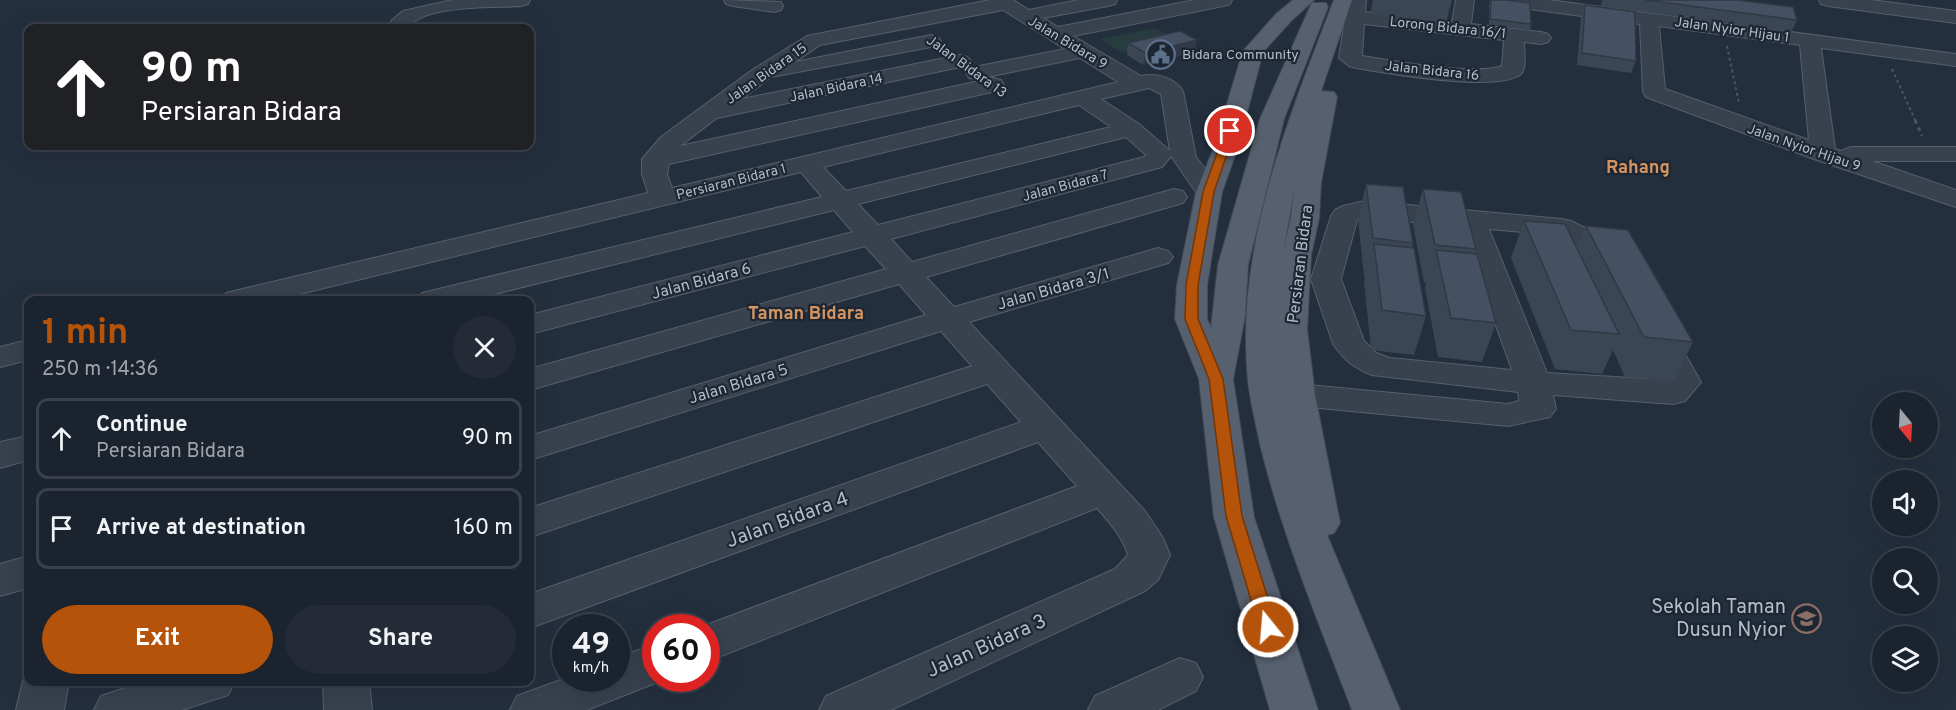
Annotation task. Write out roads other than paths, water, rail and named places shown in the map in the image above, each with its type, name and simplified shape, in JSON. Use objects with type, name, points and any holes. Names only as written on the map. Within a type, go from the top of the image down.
[{"type":"main road","points":[[1294,710],[1234,516],[1216,379],[1191,319],[1192,285],[1209,192],[1225,150],[1253,51],[1284,17],[1305,0]]},
{"type":"main road","points":[[1216,379],[1229,316],[1233,265],[1272,119],[1323,0]]},
{"type":"main road","points":[[1352,4],[1301,117],[1269,238],[1263,310],[1264,373],[1287,477],[1376,710]]},
{"type":"main road","name":"Persiaran Bidara","points":[[1334,602],[1298,395],[1291,329],[1297,255],[1305,218],[1308,183],[1333,58],[1352,4]]},
{"type":"street","points":[[403,24],[401,21],[405,17],[423,10],[521,0]]},
{"type":"street","points":[[733,0],[774,6]]},
{"type":"street","points":[[1026,16],[1108,0]]},
{"type":"street","points":[[1055,34],[1223,0]]},
{"type":"street","points":[[1461,29],[1465,0]]},
{"type":"street","name":"Jalan Nyior Hijau 1","points":[[1507,0],[1585,5],[1649,18],[1956,60]]},
{"type":"street","points":[[1828,0],[1926,8],[1956,16]]},
{"type":"street","name":"Jalan Bidara 9","points":[[1003,2],[1128,79]]},
{"type":"street","name":"Jalan Bidara 15","points":[[655,159],[670,142],[760,75],[814,40],[908,23],[1003,2]]},
{"type":"street","name":"Lorong Bidara 16/1","points":[[1352,4],[1461,29],[1541,38]]},
{"type":"street","name":"Jalan Bidara 16","points":[[1352,4],[1352,60],[1476,76],[1501,75],[1513,69],[1514,35]]},
{"type":"street","points":[[1926,8],[1956,48]]},
{"type":"street","name":"Jalan Nyior Hijau 9","points":[[1649,18],[1654,92],[1823,154],[1952,196]]},
{"type":"street","name":"Jalan Bidara 13","points":[[908,23],[994,85]]},
{"type":"street","points":[[1810,39],[1823,154],[1956,154]]},
{"type":"street","points":[[760,75],[932,41]]},
{"type":"street","points":[[664,197],[655,179],[655,159],[994,85],[1083,51]]},
{"type":"street","points":[[994,85],[1128,79]]},
{"type":"street","name":"Persiaran Bidara 1","points":[[271,296],[305,292],[664,197],[806,163],[994,85],[1081,96],[1128,79],[1161,83],[1172,91],[1184,158],[1209,192]]},
{"type":"street","name":"Jalan Bidara 14","points":[[712,112],[994,85]]},
{"type":"street","name":"Jalan Bidara 7","points":[[873,235],[1153,162],[1160,154],[1131,129],[1081,96]]},
{"type":"street","points":[[449,296],[1131,129]]},
{"type":"street","points":[[1182,142],[1191,150],[1203,153],[1225,150]]},
{"type":"street","points":[[720,639],[1103,491],[806,163]]},
{"type":"street","points":[[534,379],[1174,197]]},
{"type":"street","points":[[1365,209],[1471,219],[1561,227],[1613,253],[1683,382],[1673,393],[1384,368],[1364,360],[1348,344],[1326,279],[1345,216],[1365,209]]},
{"type":"street","points":[[1298,395],[1508,415],[1538,409],[1533,382],[1471,219]]},
{"type":"street","name":"Jalan Bidara 6","points":[[534,324],[873,235]]},
{"type":"street","name":"Jalan Bidara 3/1","points":[[947,319],[1158,257]]},
{"type":"street","name":"Jalan Bidara 5","points":[[534,447],[947,319]]},
{"type":"street","points":[[0,357],[24,351]]},
{"type":"street","points":[[534,522],[995,370]]},
{"type":"street","name":"Jalan Bidara 4","points":[[534,610],[1044,427]]},
{"type":"street","points":[[0,455],[24,449]]},
{"type":"street","name":"Jalan Bidara 3","points":[[843,710],[1130,580],[1143,569],[1149,555],[1143,538],[1131,521],[1103,491]]},
{"type":"street","points":[[0,580],[24,573]]},
{"type":"street","points":[[534,710],[642,668]]},
{"type":"street","points":[[1112,710],[1180,677]]},
{"type":"street","points":[[40,710],[45,686]]},
{"type":"street","points":[[118,710],[196,686]]},
{"type":"street","points":[[346,686],[348,710]]},
{"type":"place","name":"Bidara Community","points":[[1161,54]]},
{"type":"place","name":"Sekolah Taman Dusun Nyior","points":[[1807,618]]},
{"type":"district","name":"Rahang","points":[[1638,167]]},
{"type":"district","name":"Taman Bidara","points":[[806,313]]}]
